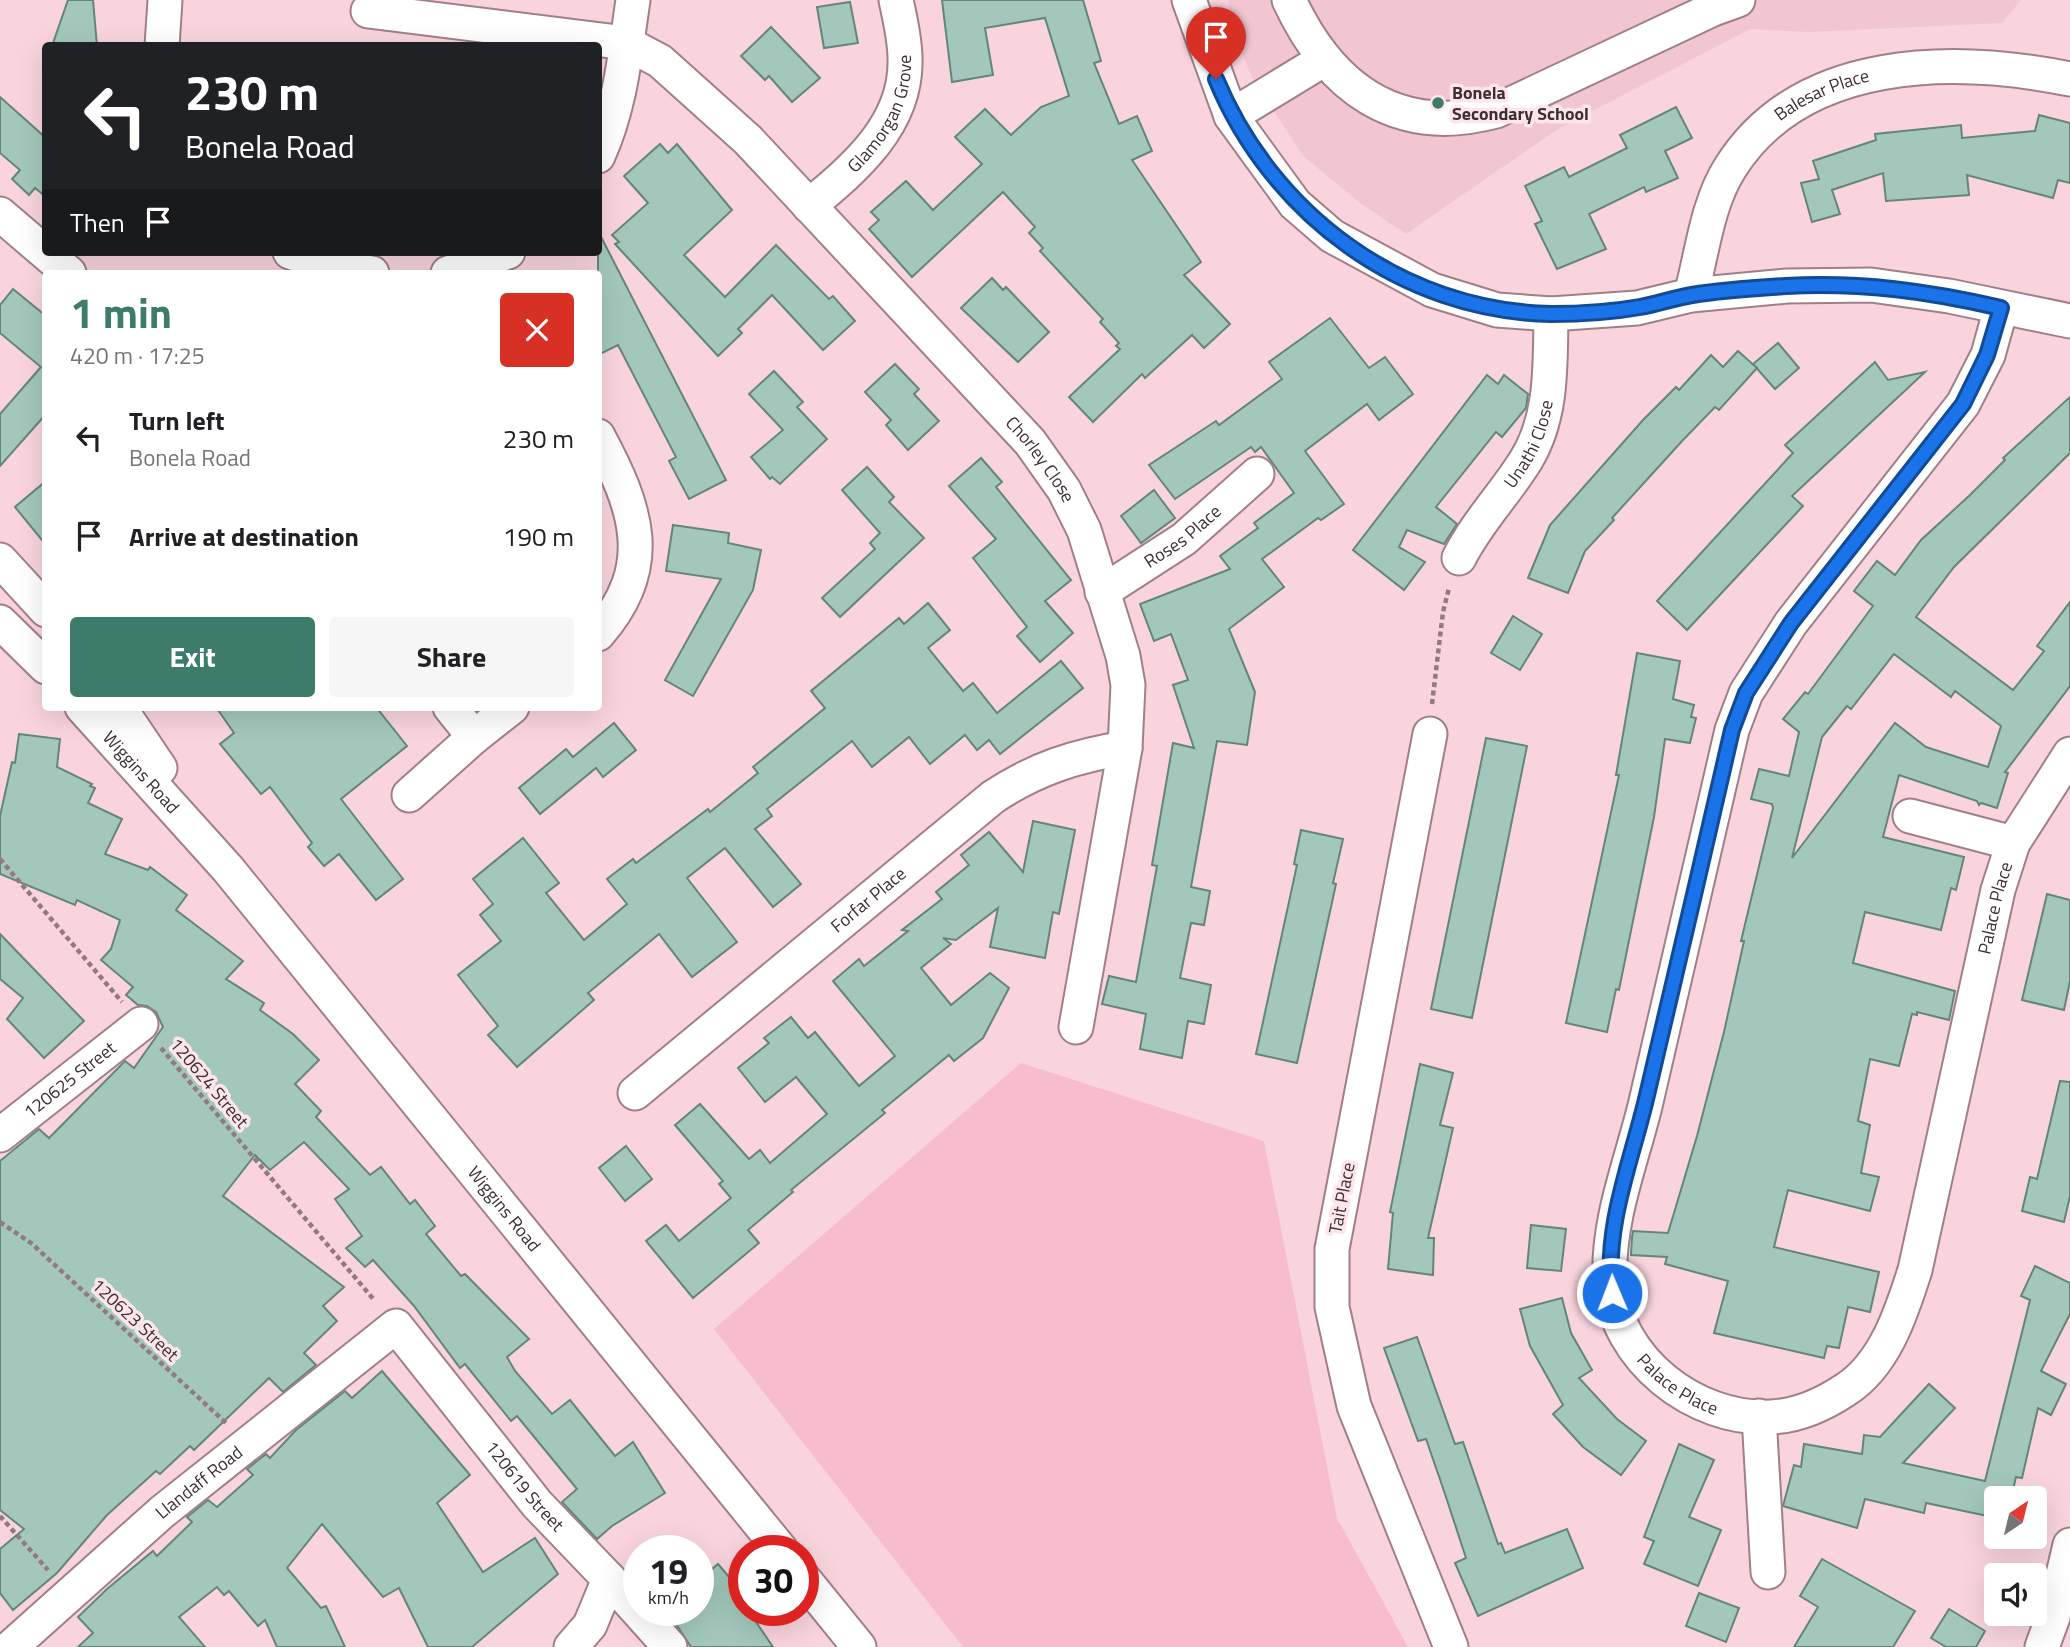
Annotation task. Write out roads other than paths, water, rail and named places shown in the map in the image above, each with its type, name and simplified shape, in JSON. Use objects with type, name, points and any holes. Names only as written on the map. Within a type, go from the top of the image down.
[{"type":"street","points":[[162,42],[165,0]]},
{"type":"street","points":[[602,147],[613,124],[623,80],[633,0]]},
{"type":"street","name":"Glamorgan Grove","points":[[809,206],[837,183],[890,125],[901,90],[906,60],[896,0]]},
{"type":"street","points":[[1189,0],[1208,60],[1231,116],[1295,204],[1332,236],[1432,290],[1496,310],[1552,314],[1637,308],[1691,295],[1787,286],[1871,285],[1949,296],[2070,321]]},
{"type":"street","points":[[1289,0],[1305,35],[1323,60],[1357,91],[1402,113],[1436,120],[1468,119],[1496,111],[1713,9],[1738,0]]},
{"type":"street","points":[[368,11],[626,43]]},
{"type":"street","name":"Chorley Close","points":[[626,43],[660,61],[705,98],[809,206],[1030,442],[1064,490],[1084,530],[1123,656],[1128,685],[1125,748],[1076,1027]]},
{"type":"street","points":[[1231,116],[1323,60]]},
{"type":"street","name":"Balesar Place","points":[[1691,295],[1719,190],[1730,167],[1756,135],[1788,108],[1810,95],[1888,72],[1936,67],[2001,67],[2070,79]]},
{"type":"street","points":[[0,214],[42,250]]},
{"type":"street","points":[[49,256],[65,270]]},
{"type":"street","points":[[301,256],[326,265],[355,270]]},
{"type":"street","points":[[462,270],[509,260]]},
{"type":"street","name":"Palace Place","points":[[2001,308],[1987,355],[1963,404],[1791,623],[1746,693],[1732,730],[1611,1242],[1611,1286],[1617,1317],[1634,1350],[1668,1383],[1702,1404],[1759,1416],[1802,1412],[1847,1389],[1882,1352],[1900,1319],[1916,1269],[1998,890],[2013,843],[2070,754]]},
{"type":"street","name":"Unathi Close","points":[[1459,558],[1468,539],[1526,459],[1539,432],[1548,399],[1552,314]]},
{"type":"street","points":[[602,444],[631,505],[637,542],[630,579],[618,612],[602,630]]},
{"type":"street","name":"Roses Place","points":[[1102,592],[1184,539],[1257,474]]},
{"type":"street","points":[[0,560],[42,606]]},
{"type":"street","points":[[0,622],[42,663]]},
{"type":"street","name":"Wiggins Road","points":[[86,711],[228,869],[769,1535]]},
{"type":"street","name":"Wiggins Road","points":[[122,711],[228,869]]},
{"type":"street","points":[[453,711],[474,737]]},
{"type":"street","points":[[409,796],[507,711]]},
{"type":"street","name":"Tait Place","points":[[1430,734],[1332,1249],[1332,1307],[1353,1406],[1451,1647]]},
{"type":"street","name":"Forfar Place","points":[[635,1093],[993,797],[1020,779],[1053,764],[1125,748]]},
{"type":"street","points":[[1910,816],[2013,843]]},
{"type":"street","name":"120625 Street","points":[[0,1135],[141,1024]]},
{"type":"street","name":"Llandaff Road","points":[[12,1647],[72,1596],[162,1512],[396,1326]]},
{"type":"street","name":"120619 Street","points":[[396,1326],[537,1504],[670,1647]]},
{"type":"street","points":[[1759,1416],[1768,1572]]},
{"type":"street","points":[[2042,1647],[2053,1617],[2070,1545]]},
{"type":"street","points":[[571,1647],[590,1625],[609,1579]]},
{"type":"street","points":[[819,1598],[859,1647]]},
{"type":"place","name":"Bonela Secondary School","points":[[1438,103]]}]
